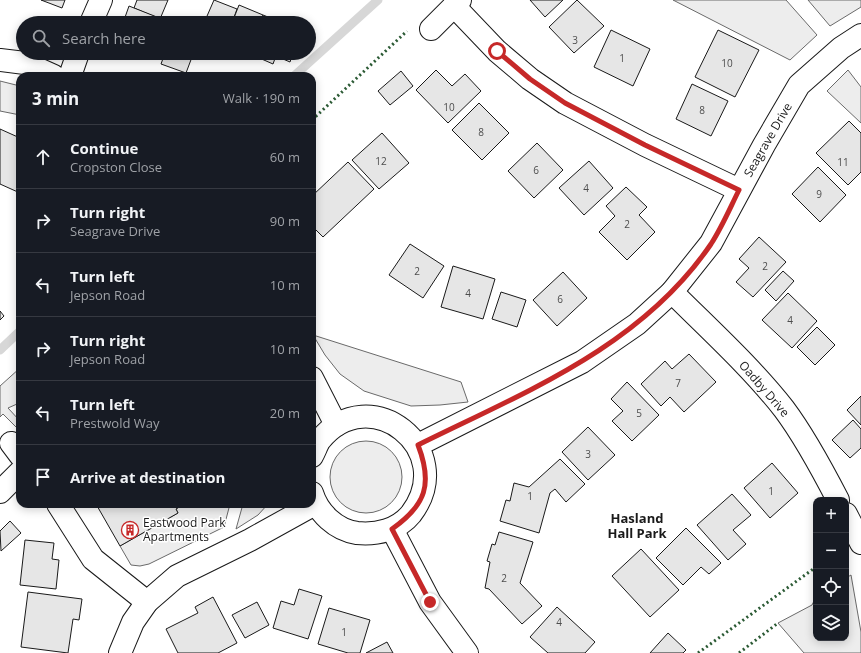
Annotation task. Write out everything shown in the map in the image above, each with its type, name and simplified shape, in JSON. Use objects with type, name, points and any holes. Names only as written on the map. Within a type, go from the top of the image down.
[{"type":"street","points":[[94,16],[101,0]]},
{"type":"street","points":[[431,29],[457,3],[497,51],[530,79],[565,103],[645,145],[739,190]]},
{"type":"street","name":"Seagrave Drive","points":[[418,445],[582,362],[637,324],[672,292],[711,243],[739,190],[799,85],[840,48],[861,35]]},
{"type":"street","points":[[0,60],[25,64],[44,72]]},
{"type":"street","points":[[71,72],[76,60]]},
{"type":"street","name":"Oadby Drive","points":[[672,292],[748,369],[784,409],[812,450],[836,497]]},
{"type":"street","points":[[316,386],[336,425]]},
{"type":"street","points":[[316,448],[320,440],[336,425],[354,418],[372,417],[390,421],[406,431],[418,445],[425,463],[426,483],[420,502],[408,518],[392,529],[371,534],[349,532],[329,521],[316,501]]},
{"type":"street","points":[[0,492],[16,476]]},
{"type":"street","points":[[61,508],[93,559],[147,602]]},
{"type":"street","points":[[120,653],[132,622],[147,602],[177,576],[250,540],[299,508]]},
{"type":"street","points":[[849,520],[861,543]]},
{"type":"street","points":[[392,529],[430,602],[467,653]]},
{"type":"shaded area","points":[[673,0],[786,0],[817,35],[790,60]]},
{"type":"shaded area","points":[[808,0],[861,0],[861,7],[830,26]]},
{"type":"shaded area","points":[[848,70],[861,87],[861,123],[827,91]]},
{"type":"shaded area","points":[[0,81],[16,85],[16,114],[0,111]]},
{"type":"shaded area","points":[[316,336],[461,382],[468,402],[411,406],[364,391],[340,374],[325,355],[316,340]]},
{"type":"shaded area","points":[[16,372],[16,404],[8,408],[16,417],[16,427],[3,414],[0,417],[0,386]]},
{"type":"shaded area","points":[[366,441],[386,447],[396,457],[402,477],[396,497],[386,507],[366,513],[346,507],[336,497],[330,477],[336,457],[346,447]]},
{"type":"shaded area","points":[[229,508],[224,527],[149,564],[140,566],[131,565],[120,546],[178,513],[176,509]]},
{"type":"shaded area","points":[[242,508],[264,508],[258,515],[236,529]]},
{"type":"shaded area","points":[[851,575],[861,632],[861,653],[804,653],[778,623],[812,605],[813,603],[813,641],[849,641],[849,576]]},
{"type":"building","points":[[41,0],[65,0],[62,8]]},
{"type":"building","points":[[137,0],[168,0],[161,16],[153,16],[134,8]]},
{"type":"building","points":[[214,0],[237,9],[234,16],[207,16]]},
{"type":"building","points":[[530,0],[563,0],[545,17]]},
{"type":"building","points":[[577,0],[604,26],[574,53],[549,27]]},
{"type":"building","points":[[239,5],[263,15],[263,16],[235,16]]},
{"type":"building","points":[[129,6],[154,16],[125,16]]},
{"type":"building","points":[[611,30],[650,49],[633,86],[594,67]]},
{"type":"building","points":[[718,30],[759,50],[735,97],[695,77]]},
{"type":"building","points":[[162,60],[191,60],[186,72],[161,64]]},
{"type":"building","points":[[264,60],[274,60],[273,64]]},
{"type":"building","points":[[436,70],[452,86],[465,74],[481,91],[448,123],[416,90]]},
{"type":"building","points":[[401,71],[413,86],[390,105],[378,91]]},
{"type":"building","points":[[692,84],[728,101],[711,136],[676,119]]},
{"type":"building","points":[[479,103],[509,133],[482,160],[452,130]]},
{"type":"building","points":[[849,121],[861,133],[861,172],[848,185],[816,153]]},
{"type":"building","points":[[0,129],[16,136],[16,191],[0,184]]},
{"type":"building","points":[[382,133],[409,163],[379,189],[352,160]]},
{"type":"building","points":[[537,143],[563,170],[534,198],[508,171]]},
{"type":"building","points":[[589,161],[613,188],[584,215],[559,188]]},
{"type":"building","points":[[348,162],[374,189],[323,237],[316,230],[316,192]]},
{"type":"building","points":[[818,167],[846,195],[820,222],[792,194]]},
{"type":"building","points":[[626,187],[647,207],[639,215],[655,232],[627,260],[599,232],[615,216],[606,206]]},
{"type":"building","points":[[759,237],[786,262],[753,297],[736,282],[749,268],[739,259]]},
{"type":"building","points":[[410,244],[444,266],[423,298],[389,275]]},
{"type":"building","points":[[453,266],[495,279],[483,319],[441,307]]},
{"type":"building","points":[[783,271],[794,281],[776,301],[765,290]]},
{"type":"building","points":[[563,272],[587,298],[557,326],[533,300]]},
{"type":"building","points":[[501,292],[526,300],[517,327],[492,319]]},
{"type":"building","points":[[788,293],[817,321],[792,348],[762,320]]},
{"type":"building","points":[[0,311],[4,316],[0,320]]},
{"type":"building","points":[[817,327],[835,345],[815,365],[797,347]]},
{"type":"building","points":[[689,354],[716,382],[684,412],[670,397],[661,406],[641,384],[665,361],[672,369]]},
{"type":"building","points":[[627,382],[659,415],[632,441],[612,421],[623,411],[611,399]]},
{"type":"building","points":[[861,396],[861,425],[847,410]]},
{"type":"building","points":[[853,420],[861,429],[861,448],[850,458],[832,440]]},
{"type":"building","points":[[588,427],[615,455],[588,480],[562,452]]},
{"type":"building","points":[[560,459],[585,484],[566,502],[555,489],[550,493],[539,533],[500,521],[506,500],[510,501],[514,483],[529,487]]},
{"type":"building","points":[[772,463],[798,493],[770,518],[744,488]]},
{"type":"building","points":[[732,494],[751,515],[733,530],[746,544],[728,560],[697,525]]},
{"type":"building","name":"Eastwood Park Apartments","points":[[98,508],[178,508],[176,509],[178,513],[120,546]]},
{"type":"building","points":[[10,521],[21,533],[1,551],[0,531]]},
{"type":"building","points":[[686,528],[721,563],[709,574],[701,567],[683,585],[656,558]]},
{"type":"building","points":[[499,532],[533,542],[520,583],[542,606],[522,624],[489,589],[485,588],[490,562],[487,561],[492,544],[495,545]]},
{"type":"building","points":[[25,540],[54,543],[52,559],[59,560],[56,589],[20,585]]},
{"type":"building","points":[[641,549],[679,590],[650,617],[612,576]]},
{"type":"building","points":[[299,589],[322,596],[308,639],[273,628],[281,601],[294,605]]},
{"type":"building","points":[[28,592],[82,599],[79,620],[73,619],[68,653],[21,647]]},
{"type":"building","points":[[213,597],[237,643],[218,653],[178,653],[166,629],[198,613],[195,607]]},
{"type":"building","points":[[257,602],[269,625],[245,638],[232,615]]},
{"type":"building","points":[[557,607],[595,642],[585,653],[548,653],[530,637]]},
{"type":"building","points":[[329,608],[370,620],[360,653],[348,653],[318,644]]},
{"type":"building","points":[[668,633],[686,650],[683,653],[650,653]]},
{"type":"building","points":[[387,642],[393,653],[366,653]]},
{"type":"waterway","points":[[316,56],[378,0]]},
{"type":"waterway","points":[[298,72],[312,60]]},
{"type":"waterway","points":[[0,350],[16,335]]},
{"type":"hedge","points":[[316,116],[407,31]]},
{"type":"hedge","points":[[698,653],[813,569]]},
{"type":"hedge","points":[[739,653],[778,623]]},
{"type":"place","name":"Eastwood Park Apartments","points":[[130,530]]},
{"type":"district","name":"Hasland Hall Park","points":[[637,526]]},
{"type":"route","points":[[430,602],[392,529],[408,518],[420,502],[426,483],[425,463],[418,445],[530,390],[582,362],[637,324],[672,292],[711,243],[739,190],[645,145],[565,103],[530,79],[497,51]]}]
